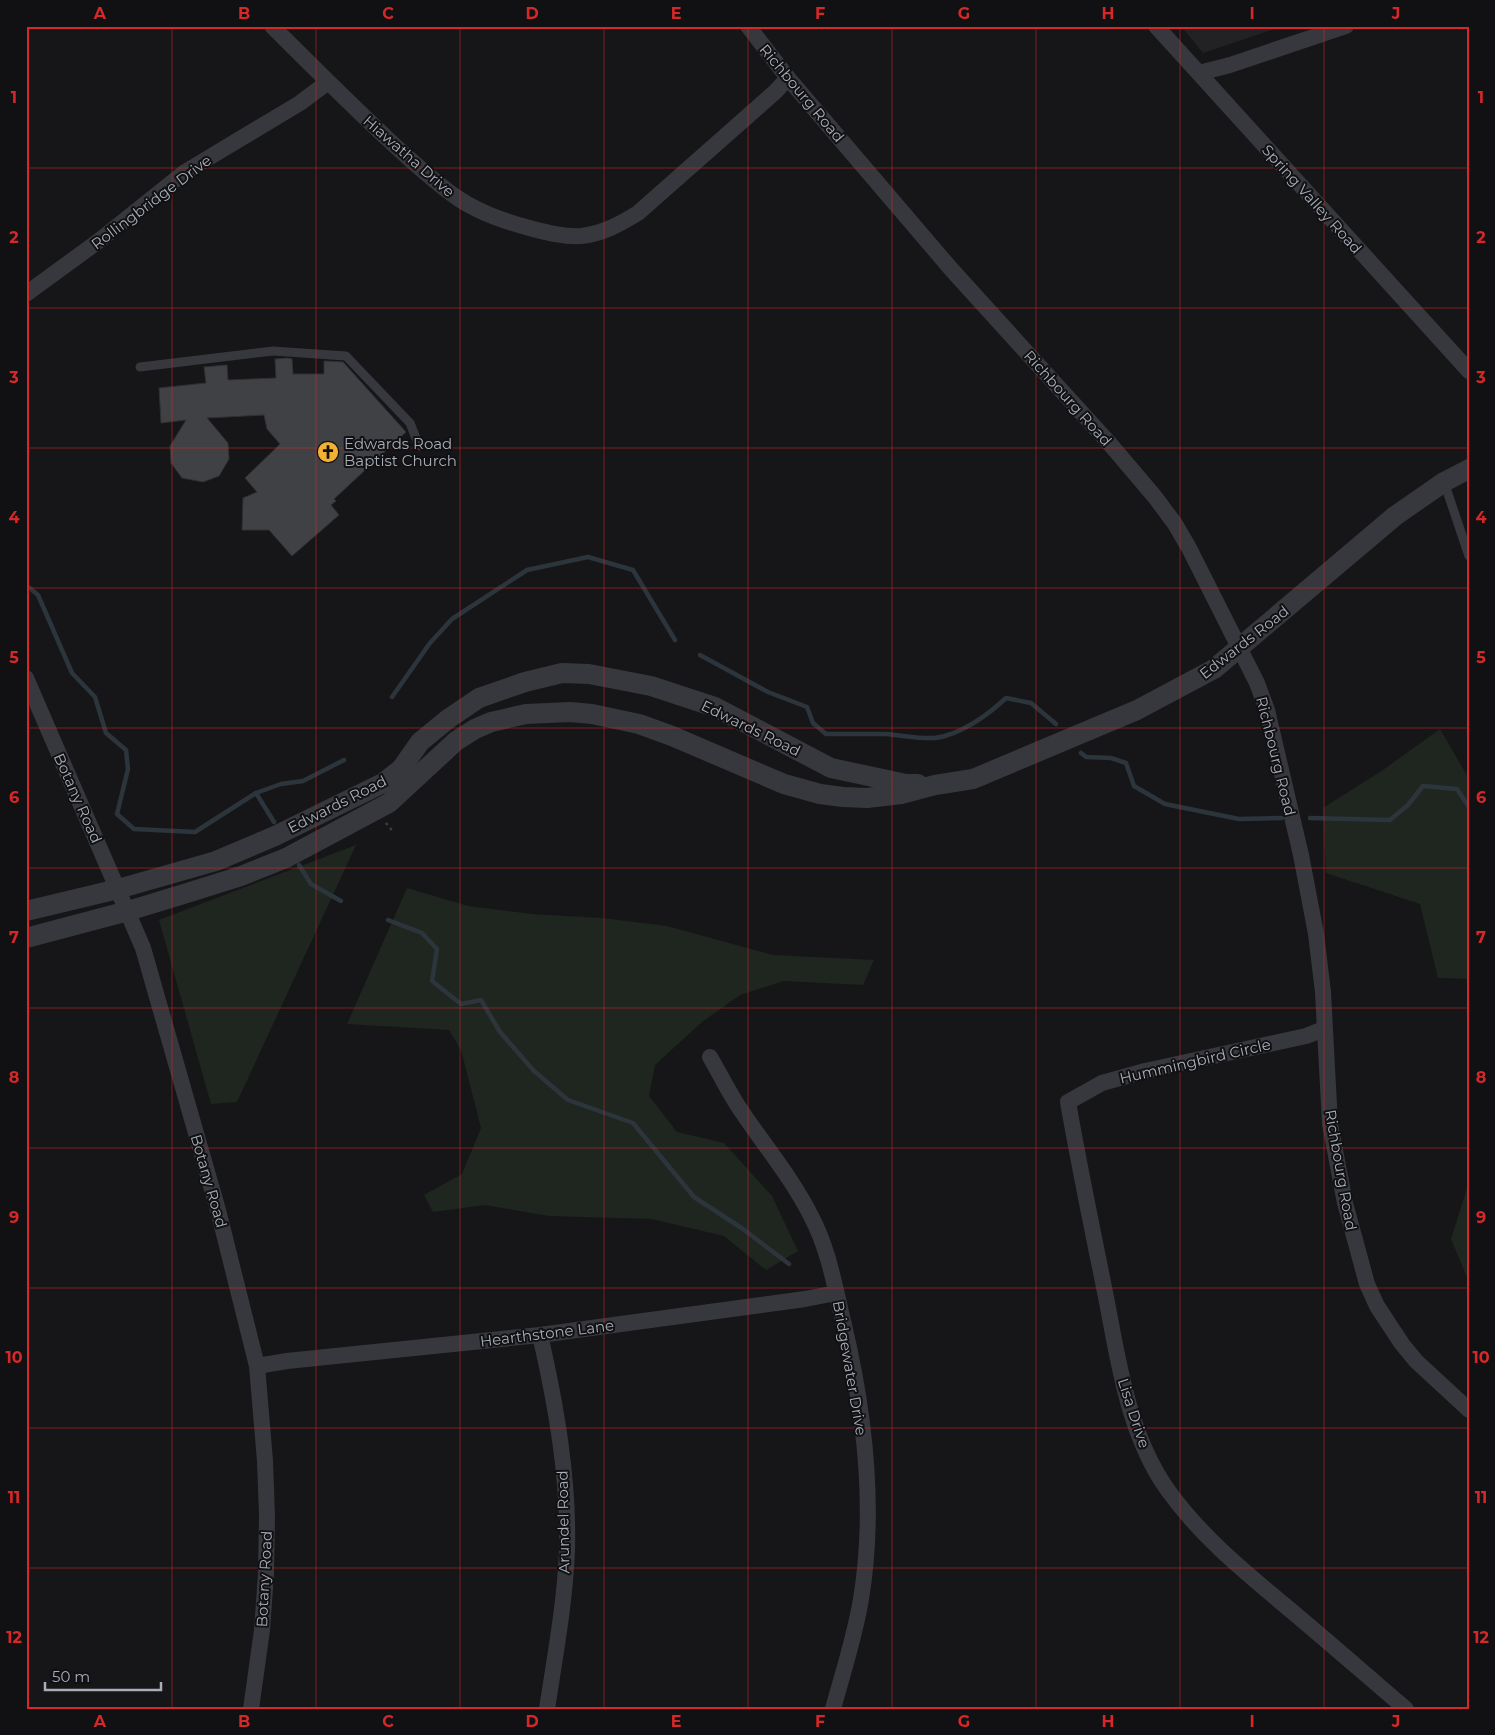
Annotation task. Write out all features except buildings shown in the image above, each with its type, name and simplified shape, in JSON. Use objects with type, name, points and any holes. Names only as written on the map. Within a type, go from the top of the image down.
[{"type":"street","name":"Hiawatha Drive","points":[[272,26],[328,82],[428,176],[460,200],[484,213],[509,223],[560,236],[581,236],[597,233],[638,214],[775,92],[788,78]]},
{"type":"street","name":"Richbourg Road","points":[[748,26],[788,78],[950,269],[1110,444],[1155,497],[1175,524],[1189,548],[1257,683],[1267,710],[1301,855],[1316,934],[1323,992],[1330,1124],[1344,1202],[1367,1284],[1377,1306],[1402,1344],[1416,1361],[1469,1410]]},
{"type":"street","name":"Spring Valley Road","points":[[1156,26],[1469,371]]},
{"type":"street","points":[[1199,73],[1230,65],[1346,26]]},
{"type":"street","name":"Rollingbridge Drive","points":[[26,294],[100,240],[186,172],[300,103],[328,82]]},
{"type":"street","name":"Edwards Road","points":[[26,938],[128,911],[242,876],[286,858],[389,802],[456,741],[475,728],[491,722],[526,714],[570,712],[592,714],[639,724],[672,736],[784,784],[820,794],[867,798],[901,794],[935,785],[973,779],[1137,710],[1214,669],[1395,516],[1444,482],[1469,469]]},
{"type":"street","name":"Edwards Road","points":[[26,911],[118,889],[216,861],[275,836],[384,784],[400,769],[420,742],[448,719],[479,698],[525,682],[562,673],[589,674],[651,686],[715,707],[831,768],[906,784],[935,785]]},
{"type":"street","name":"Botany Road","points":[[26,678],[144,948],[220,1220],[257,1366],[265,1461],[267,1516],[266,1574],[262,1630],[251,1709]]},
{"type":"street","name":"Hummingbird Circle","points":[[1068,1102],[1102,1083],[1145,1071],[1306,1036],[1324,1029]]},
{"type":"street","name":"Bridgewater Drive","points":[[710,1057],[739,1108],[780,1166],[811,1216],[824,1246],[850,1352],[867,1466],[868,1514],[861,1600],[838,1707]]},
{"type":"street","name":"Lisa Drive","points":[[1068,1102],[1077,1155],[1132,1417],[1148,1454],[1166,1487],[1191,1520],[1221,1551],[1406,1709]]},
{"type":"street","name":"Hearthstone Lane","points":[[257,1366],[287,1361],[540,1335],[805,1299],[836,1293]]},
{"type":"street","name":"Arundel Road","points":[[540,1335],[559,1429],[567,1532],[566,1572],[547,1709]]},
{"type":"lane","points":[[140,367],[273,351],[346,356],[410,423],[419,446]]},
{"type":"lane","points":[[1444,482],[1469,556]]},
{"type":"shaded area","points":[[1181,26],[1283,26],[1203,53]]},
{"type":"shaded area","points":[[1440,729],[1469,779],[1469,979],[1438,978],[1420,904],[1326,873],[1323,808],[1383,770]]},
{"type":"shaded area","points":[[356,845],[237,1102],[211,1104],[159,920]]},
{"type":"shaded area","points":[[407,888],[468,906],[532,914],[602,918],[667,926],[773,955],[874,960],[863,985],[784,981],[740,995],[702,1022],[655,1065],[649,1096],[677,1132],[724,1143],[772,1196],[798,1251],[766,1270],[724,1236],[652,1219],[549,1216],[485,1205],[433,1212],[424,1195],[462,1174],[481,1128],[461,1050],[449,1030],[347,1024]]},
{"type":"shaded area","points":[[1469,1182],[1469,1282],[1451,1239]]},
{"type":"waterway","points":[[392,697],[430,643],[452,619],[527,570],[588,557],[633,570],[675,640]]},
{"type":"waterway","points":[[26,585],[38,595],[72,673],[95,697],[106,733],[126,750],[128,769],[117,814],[134,829],[195,832],[256,793],[281,784],[303,781],[344,760]]},
{"type":"waterway","points":[[700,655],[768,692],[807,707],[813,723],[826,734],[885,734],[935,738],[964,729],[991,711],[1006,698],[1031,703],[1056,724]]},
{"type":"waterway","points":[[1081,753],[1086,757],[1111,758],[1126,763],[1134,786],[1165,804],[1239,819],[1282,818]]},
{"type":"waterway","points":[[1310,818],[1390,820],[1408,805],[1423,786],[1457,789],[1469,807]]},
{"type":"waterway","points":[[256,793],[274,822]]},
{"type":"waterway","points":[[299,865],[311,884],[341,901]]},
{"type":"waterway","points":[[388,920],[422,933],[437,949],[432,981],[461,1004],[481,1000],[500,1032],[534,1071],[568,1100],[633,1123],[694,1197],[743,1229],[789,1264]]},
{"type":"place","name":"Edwards Road Baptist Church","points":[[328,452]]}]
